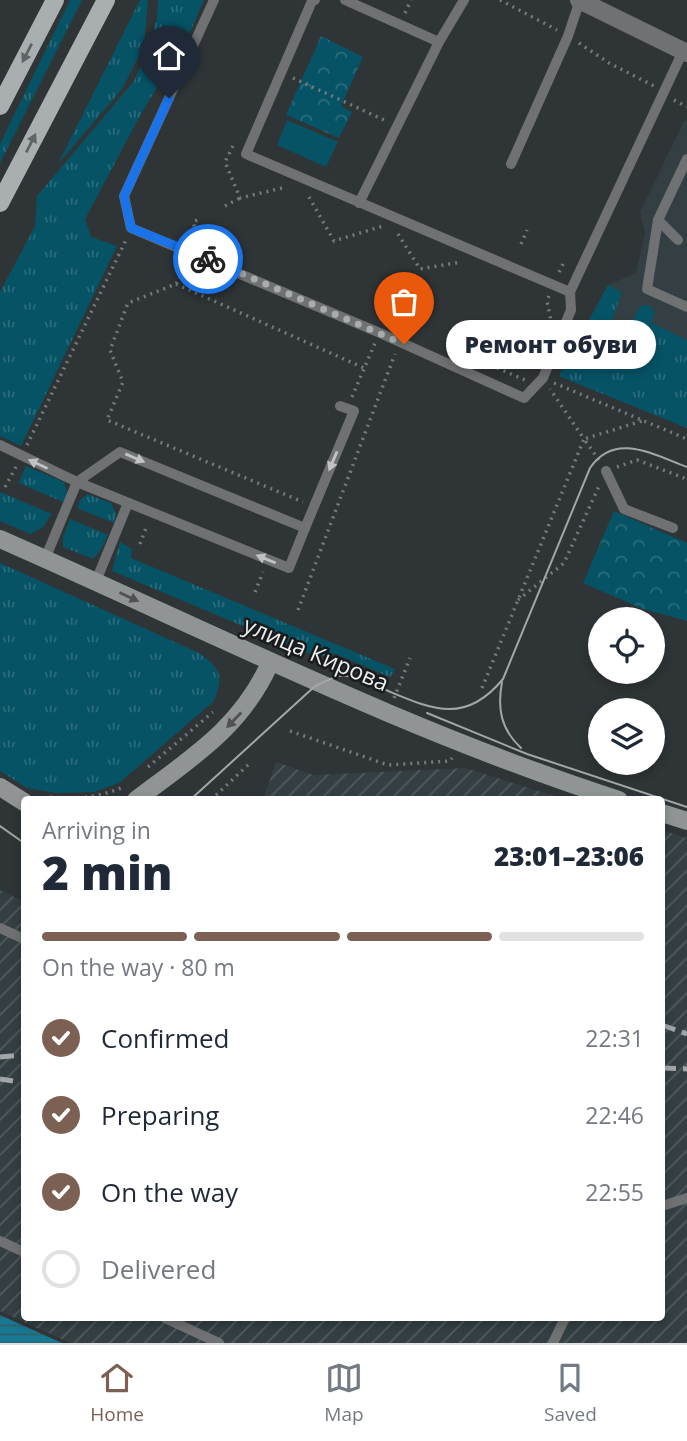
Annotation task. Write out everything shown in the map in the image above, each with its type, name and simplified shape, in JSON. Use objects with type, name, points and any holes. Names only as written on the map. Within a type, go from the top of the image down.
[{"type":"main road","points":[[0,106],[55,0]]},
{"type":"main road","points":[[0,203],[106,0]]},
{"type":"main road","name":"улица Кирова","points":[[0,539],[270,663],[492,756],[607,796]]},
{"type":"main road","points":[[141,796],[216,738],[242,712],[270,663]]},
{"type":"main road","points":[[0,787],[21,800]]},
{"type":"main road","points":[[665,814],[687,821]]},
{"type":"street","points":[[580,0],[686,50]]},
{"type":"lane","points":[[214,0],[124,196],[131,228],[380,333],[524,398],[543,378],[571,310],[570,292],[686,50]]},
{"type":"lane","points":[[315,0],[312,1],[246,154],[570,292]]},
{"type":"lane","points":[[345,0],[439,42]]},
{"type":"lane","points":[[359,203],[439,42],[464,0]]},
{"type":"lane","points":[[511,164],[568,36],[580,0]]},
{"type":"lane","points":[[687,159],[658,220],[647,289],[687,307]]},
{"type":"lane","points":[[658,220],[678,240]]},
{"type":"lane","points":[[0,445],[77,482],[289,568],[354,411],[340,406]]},
{"type":"lane","points":[[46,559],[77,482],[120,452],[305,528]]},
{"type":"lane","points":[[606,471],[624,509],[673,528]]},
{"type":"lane","points":[[96,581],[128,503]]},
{"type":"lane","points":[[0,929],[21,938]]},
{"type":"lane","points":[[665,1205],[687,1198]]},
{"type":"lane","points":[[0,1241],[21,1251]]},
{"type":"lane","points":[[171,1321],[219,1343]]},
{"type":"lane","points":[[553,1343],[564,1321]]},
{"type":"path","points":[[402,18],[411,0]]},
{"type":"path","points":[[281,73],[397,126]]},
{"type":"path","points":[[225,206],[240,198]]},
{"type":"path","points":[[5,487],[131,228]]},
{"type":"path","points":[[521,244],[527,230]]},
{"type":"path","points":[[309,493],[305,503],[107,420],[123,382],[110,350],[128,303],[176,284],[364,368],[351,399]]},
{"type":"path","points":[[547,302],[551,321]]},
{"type":"path","points":[[298,610],[396,355],[380,333]]},
{"type":"path","points":[[543,378],[687,439]]},
{"type":"path","points":[[543,378],[606,471]]},
{"type":"path","points":[[584,439],[644,421]]},
{"type":"path","points":[[482,688],[584,439]]},
{"type":"path","points":[[516,602],[564,563],[606,471],[638,460],[687,479]]},
{"type":"path","points":[[140,544],[147,525]]},
{"type":"path","points":[[255,592],[261,578]]},
{"type":"path","points":[[387,712],[410,658]]},
{"type":"path","points":[[142,771],[213,712]]},
{"type":"path","points":[[290,731],[388,765],[450,761]]},
{"type":"path","points":[[215,796],[249,764]]},
{"type":"path","points":[[100,796],[122,788],[132,780]]},
{"type":"shaded area","points":[[684,121],[687,121],[687,428],[559,376],[608,285],[636,273],[645,233],[640,212]]},
{"type":"shaded area","points":[[276,762],[314,775],[465,768],[554,796],[264,796]]},
{"type":"shaded area","points":[[665,831],[687,838],[687,1343],[70,1343],[22,1321],[665,1321]]},
{"type":"shaded area","points":[[0,890],[21,900],[21,1321],[0,1311]]},
{"type":"shaded area","points":[[0,1315],[62,1343],[0,1343]]},
{"type":"green space","points":[[70,0],[82,0],[0,163],[0,144]]},
{"type":"green space","points":[[140,0],[148,0],[144,46],[122,89],[58,164]]},
{"type":"green space","points":[[158,0],[204,0],[190,32],[141,114],[85,219],[91,237],[117,246],[21,446],[0,436],[0,292],[35,226],[37,196],[134,81],[145,57],[157,18]]},
{"type":"green space","points":[[321,36],[363,57],[341,106],[352,112],[339,138],[286,115]]},
{"type":"green space","points":[[287,120],[338,142],[326,167],[277,145]]},
{"type":"green space","points":[[608,285],[622,292],[610,326],[627,334],[640,306],[649,305],[654,311],[652,323],[687,340],[687,428],[559,376]]},
{"type":"green space","points":[[26,466],[64,482],[67,493],[63,502],[19,483]]},
{"type":"green space","points":[[0,492],[52,514],[42,528],[30,534],[0,521]]},
{"type":"green space","points":[[87,494],[111,503],[116,514],[114,523],[77,508],[80,500]]},
{"type":"green space","points":[[614,511],[687,543],[687,621],[665,615],[665,607],[638,607],[583,583]]},
{"type":"green space","points":[[70,519],[108,535],[93,559],[63,547],[63,536]]},
{"type":"green space","points":[[120,542],[132,549],[131,558],[395,669],[390,677],[336,654],[317,657],[112,571]]},
{"type":"green space","points":[[0,563],[199,653],[219,673],[219,685],[214,701],[119,783],[94,792],[57,793],[27,788],[0,771]]},
{"type":"tram line","points":[[194,796],[314,687],[336,677],[358,678],[427,706],[443,709],[473,704],[488,694],[503,679],[590,468],[600,457],[623,448],[648,452],[687,467]]},
{"type":"tram line","points":[[502,682],[502,718],[514,741],[521,748]]},
{"type":"tram line","points":[[427,713],[527,754],[654,796]]},
{"type":"tram line","points":[[665,800],[687,807]]},
{"type":"tram line","points":[[0,826],[21,841]]},
{"type":"railway","points":[[665,1026],[687,1034]]},
{"type":"railway","points":[[0,1057],[21,1055]]},
{"type":"railway","points":[[665,1068],[687,1069]]},
{"type":"railway","points":[[0,1079],[13,1081]]},
{"type":"way so far","points":[[208,259],[404,344]]},
{"type":"place","name":"Ремонт обуви","points":[[404,344]]},
{"type":"route","points":[[169,98],[124,196],[131,228],[208,259]]}]
